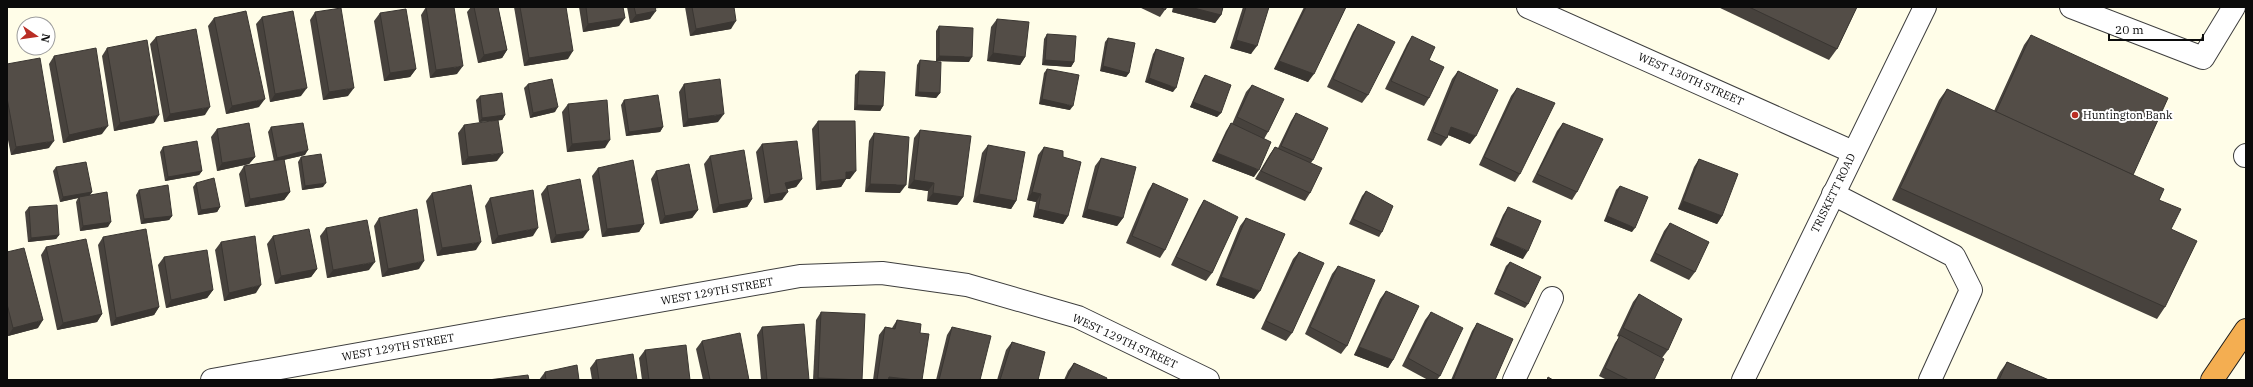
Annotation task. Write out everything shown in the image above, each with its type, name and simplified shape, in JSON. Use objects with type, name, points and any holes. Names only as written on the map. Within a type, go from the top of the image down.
[{"type":"highway","points":[[2212,380],[2246,330]]},
{"type":"street","name":"WEST 130TH STREET","points":[[1528,7],[1853,152]]},
{"type":"street","name":"TRISKETT ROAD","points":[[1743,380],[1924,7]]},
{"type":"street","points":[[2071,7],[2203,58],[2234,7]]},
{"type":"street","points":[[1833,194],[1954,256],[1972,290],[1930,380]]},
{"type":"street","name":"WEST 129TH STREET","points":[[212,380],[800,276],[882,273],[967,285],[1078,317],[1208,380]]},
{"type":"street","points":[[1514,380],[1552,298]]},
{"type":"building","points":[[426,7],[454,7],[463,66],[436,70]]},
{"type":"building","points":[[474,7],[498,7],[507,50],[484,55]]},
{"type":"building","points":[[520,7],[566,7],[573,51],[529,58]]},
{"type":"building","points":[[586,7],[623,7],[625,18],[588,24]]},
{"type":"building","points":[[634,7],[655,7],[656,11],[636,15]]},
{"type":"building","points":[[692,7],[734,7],[736,21],[696,29]]},
{"type":"building","points":[[1160,7],[1167,7],[1165,10]]},
{"type":"building","points":[[1190,7],[1223,7],[1221,15]]},
{"type":"building","points":[[1246,7],[1269,7],[1257,46],[1236,40]]},
{"type":"building","points":[[1306,7],[1346,7],[1314,74],[1279,61]]},
{"type":"building","points":[[1749,7],[1857,7],[1837,49]]},
{"type":"building","points":[[341,8],[354,88],[329,92],[315,12]]},
{"type":"building","points":[[406,9],[416,69],[390,73],[380,13]]},
{"type":"building","points":[[246,11],[265,99],[232,106],[214,18]]},
{"type":"building","points":[[293,11],[307,88],[275,94],[262,17]]},
{"type":"building","points":[[997,19],[1029,22],[1025,57],[993,53]]},
{"type":"building","points":[[1358,24],[1395,42],[1368,95],[1333,79]]},
{"type":"building","points":[[939,26],[973,28],[972,57],[939,56]]},
{"type":"building","points":[[196,29],[210,107],[170,114],[156,37]]},
{"type":"building","points":[[1047,34],[1076,36],[1074,62],[1045,60]]},
{"type":"building","name":"Huntington Bank","points":[[2031,35],[2168,98],[2133,175],[1996,112]]},
{"type":"building","points":[[1412,36],[1435,47],[1429,60],[1444,67],[1429,98],[1391,81]]},
{"type":"building","points":[[1108,38],[1135,43],[1129,73],[1103,66]]},
{"type":"building","points":[[147,40],[159,115],[120,123],[107,48]]},
{"type":"building","points":[[96,48],[108,126],[69,135],[54,56]]},
{"type":"building","points":[[1156,49],[1184,58],[1176,88],[1149,78]]},
{"type":"building","points":[[40,58],[54,141],[16,147],[7,98],[7,64]]},
{"type":"building","points":[[920,60],[941,62],[940,93],[918,92]]},
{"type":"building","points":[[1047,69],[1079,75],[1073,106],[1042,99]]},
{"type":"building","points":[[859,71],[885,72],[883,106],[857,105]]},
{"type":"building","points":[[1458,71],[1498,90],[1476,136],[1451,127],[1447,138],[1433,132]]},
{"type":"building","points":[[1205,75],[1231,85],[1221,113],[1193,102]]},
{"type":"building","points":[[552,79],[558,107],[533,113],[528,84]]},
{"type":"building","points":[[720,79],[724,114],[688,119],[684,84]]},
{"type":"building","points":[[1252,85],[1284,99],[1268,132],[1237,117]]},
{"type":"building","points":[[1517,88],[1555,103],[1520,174],[1484,157]]},
{"type":"building","points":[[1947,89],[2164,189],[2159,200],[2181,209],[2171,229],[2197,241],[2165,307],[1900,188]]},
{"type":"building","points":[[502,93],[505,115],[482,118],[480,96]]},
{"type":"building","points":[[658,95],[663,127],[629,132],[624,100]]},
{"type":"building","points":[[607,100],[610,140],[572,144],[568,104]]},
{"type":"building","points":[[1296,113],[1328,128],[1313,160],[1281,146]]},
{"type":"building","points":[[498,120],[503,153],[468,157],[464,125]]},
{"type":"building","points":[[818,121],[855,121],[856,171],[846,172],[846,179],[821,182]]},
{"type":"building","points":[[249,123],[255,157],[222,163],[217,129]]},
{"type":"building","points":[[303,123],[308,150],[277,158],[271,127]]},
{"type":"building","points":[[1231,123],[1271,142],[1259,170],[1217,153]]},
{"type":"building","points":[[1563,123],[1603,139],[1577,192],[1537,174]]},
{"type":"building","points":[[920,130],[971,136],[963,197],[933,193],[934,183],[914,180]]},
{"type":"building","points":[[874,133],[909,137],[906,185],[870,184]]},
{"type":"building","points":[[197,141],[202,171],[168,177],[163,147]]},
{"type":"building","points":[[797,141],[802,179],[785,183],[788,192],[770,195],[762,144]]},
{"type":"building","points":[[988,145],[1025,152],[1016,201],[979,194]]},
{"type":"building","points":[[1044,147],[1063,151],[1063,157],[1081,162],[1068,216],[1038,209],[1041,194],[1032,192]]},
{"type":"building","points":[[1275,147],[1322,168],[1310,193],[1261,171]]},
{"type":"building","points":[[744,150],[752,199],[719,205],[710,156]]},
{"type":"building","points":[[321,154],[326,183],[305,186],[301,157]]},
{"type":"building","points":[[1101,158],[1136,167],[1123,218],[1087,209]]},
{"type":"building","points":[[284,159],[290,192],[250,199],[244,166]]},
{"type":"building","points":[[1699,159],[1738,174],[1722,216],[1683,201]]},
{"type":"building","points":[[633,160],[644,224],[607,229],[598,168]]},
{"type":"building","points":[[86,162],[92,192],[63,197],[56,167]]},
{"type":"building","points":[[689,164],[698,210],[665,216],[656,171]]},
{"type":"building","points":[[214,178],[220,207],[201,210],[196,183]]},
{"type":"building","points":[[580,179],[589,230],[556,235],[547,186]]},
{"type":"building","points":[[1153,183],[1188,199],[1165,250],[1132,236]]},
{"type":"building","points":[[168,185],[172,216],[144,219],[139,190]]},
{"type":"building","points":[[471,185],[481,242],[442,248],[432,193]]},
{"type":"building","points":[[1620,186],[1648,197],[1635,228],[1607,216]]},
{"type":"building","points":[[533,190],[538,228],[498,236],[490,198]]},
{"type":"building","points":[[1366,191],[1393,206],[1382,232],[1353,219]]},
{"type":"building","points":[[107,192],[111,222],[83,226],[79,197]]},
{"type":"building","points":[[1204,200],[1238,217],[1212,273],[1176,257]]},
{"type":"building","points":[[57,205],[59,235],[31,238],[29,207]]},
{"type":"building","points":[[1508,207],[1541,221],[1528,251],[1495,237]]},
{"type":"building","points":[[417,209],[424,261],[388,269],[379,218]]},
{"type":"building","points":[[1246,218],[1285,234],[1260,291],[1221,277]]},
{"type":"building","points":[[367,220],[375,262],[333,270],[326,228]]},
{"type":"building","points":[[1670,223],[1709,242],[1695,272],[1655,253]]},
{"type":"building","points":[[146,229],[159,307],[116,318],[103,237]]},
{"type":"building","points":[[309,229],[317,269],[281,276],[273,236]]},
{"type":"building","points":[[255,236],[261,285],[229,293],[221,242]]},
{"type":"building","points":[[86,239],[102,314],[63,323],[46,247]]},
{"type":"building","points":[[24,248],[43,320],[13,328],[7,304],[7,252]]},
{"type":"building","points":[[207,250],[213,290],[171,300],[164,257]]},
{"type":"building","points":[[1299,252],[1324,263],[1292,333],[1266,321]]},
{"type":"building","points":[[1510,262],[1541,277],[1528,304],[1497,289]]},
{"type":"building","points":[[1338,266],[1375,280],[1347,346],[1310,327]]},
{"type":"building","points":[[1386,291],[1419,306],[1393,360],[1359,347]]},
{"type":"building","points":[[1639,294],[1682,319],[1668,350],[1623,328]]},
{"type":"building","points":[[821,312],[865,314],[862,380],[818,378]]},
{"type":"building","points":[[1431,312],[1463,328],[1440,376],[1408,358]]},
{"type":"building","points":[[897,320],[921,324],[920,333],[929,334],[922,380],[889,377],[888,380],[877,380],[885,327],[895,329]]},
{"type":"building","points":[[1477,323],[1513,339],[1495,380],[1453,380]]},
{"type":"building","points":[[804,324],[809,380],[767,380],[762,327]]},
{"type":"building","points":[[952,327],[991,336],[980,380],[939,380]]},
{"type":"building","points":[[740,333],[749,380],[710,380],[702,341]]},
{"type":"building","points":[[1620,335],[1664,359],[1654,380],[1629,380],[1605,368]]},
{"type":"building","points":[[1012,342],[1045,352],[1038,380],[1000,380]]},
{"type":"building","points":[[686,345],[690,380],[649,380],[645,350]]},
{"type":"building","points":[[633,354],[637,380],[599,380],[596,360]]},
{"type":"building","points":[[2007,362],[2049,380],[1999,380]]},
{"type":"building","points":[[1074,363],[1107,378],[1106,380],[1066,380]]},
{"type":"building","points":[[577,365],[579,380],[546,380],[545,372]]},
{"type":"building","points":[[528,375],[529,380],[488,380]]},
{"type":"place","name":"Huntington Bank","points":[[2075,115]]}]
